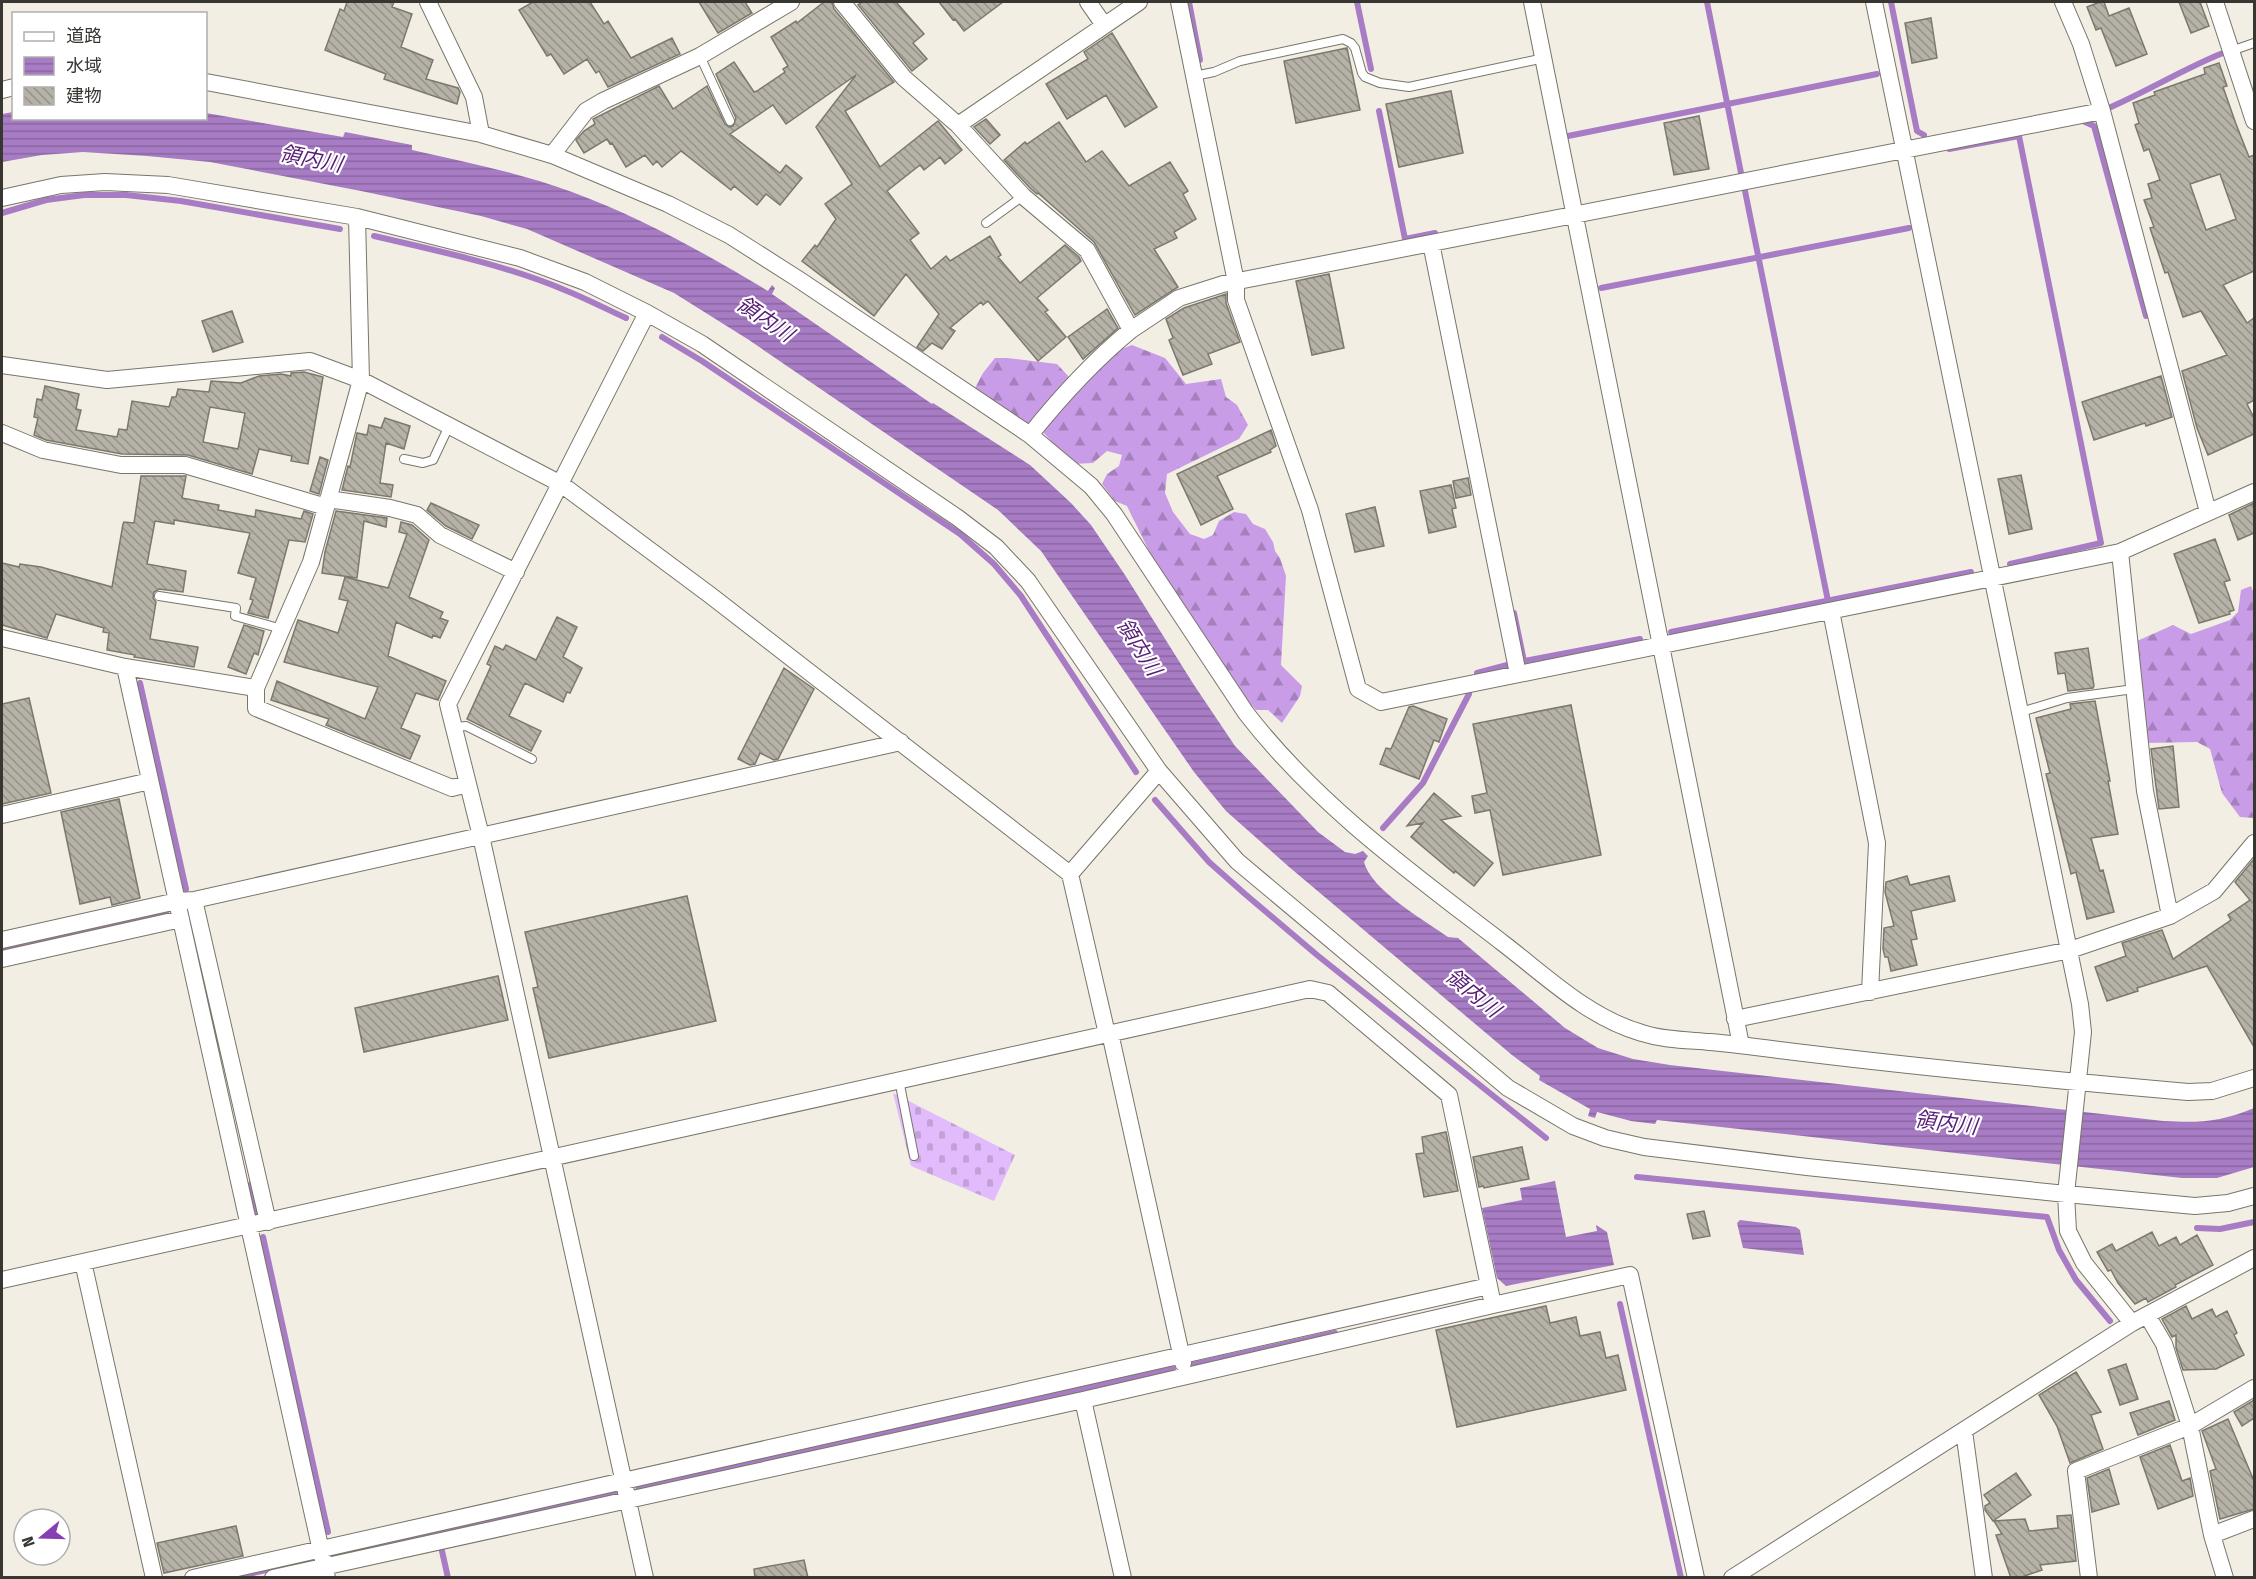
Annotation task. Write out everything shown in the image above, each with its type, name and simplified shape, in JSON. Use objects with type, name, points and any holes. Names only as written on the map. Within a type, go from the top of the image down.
[{"type":"street","points":[[428,2],[474,97],[481,134]]},
{"type":"street","points":[[552,155],[586,111],[700,56],[791,2]]},
{"type":"street","points":[[842,2],[904,78],[958,125],[1023,196],[1087,250],[1131,330]]},
{"type":"street","points":[[1088,2],[1104,25]]},
{"type":"street","points":[[958,125],[1139,2]]},
{"type":"street","points":[[1179,2],[1236,282],[1236,300],[1310,510],[1358,689],[1381,702],[2120,552],[2254,492]]},
{"type":"street","points":[[1532,2],[1741,1045]]},
{"type":"street","points":[[1874,2],[2080,1004],[2083,1032],[2067,1190],[2067,1231],[2084,1263],[2132,1323]]},
{"type":"street","points":[[2062,2],[2081,44],[2102,111],[2208,512]]},
{"type":"street","points":[[2215,2],[2254,121]]},
{"type":"street","points":[[207,82],[481,134],[552,155],[668,204],[729,235],[1030,435],[1091,486],[1114,514],[1246,713],[1269,743],[1298,774],[1343,816],[1470,918],[1607,1020],[1642,1034],[1670,1039],[1741,1045],[2079,1085],[2188,1092],[2221,1089],[2254,1078]]},
{"type":"street","points":[[1030,435],[1064,392],[1101,355],[1131,330],[1179,298],[1222,284],[2102,111]]},
{"type":"street","points":[[2,198],[72,184],[105,182],[168,185],[357,216],[520,258],[585,282],[702,344],[958,518],[996,547],[1028,581],[1159,771],[1238,861],[1508,1088],[1573,1126],[1605,1138],[1644,1147],[1808,1167],[2067,1190],[2195,1206],[2228,1203],[2254,1196]]},
{"type":"street","points":[[357,216],[361,380],[311,562],[256,688],[256,708],[452,788],[468,784]]},
{"type":"street","points":[[1431,243],[1518,674]]},
{"type":"street","points":[[645,1578],[481,836],[448,704],[647,313]]},
{"type":"street","points":[[2,365],[107,380],[310,361],[361,380],[561,484],[901,742],[1070,874],[1186,1376]]},
{"type":"street","points":[[2,433],[42,450],[121,465],[185,465],[327,503],[390,508],[417,515],[440,535],[516,572]]},
{"type":"street","points":[[2120,552],[2145,791],[2170,916]]},
{"type":"street","points":[[1831,611],[1877,843],[1870,992]]},
{"type":"street","points":[[3,643],[125,667],[256,688]]},
{"type":"street","points":[[125,667],[326,1572]]},
{"type":"street","points":[[2,940],[177,901],[194,900],[901,742]]},
{"type":"street","points":[[1070,874],[1159,771]]},
{"type":"street","points":[[2,815],[150,781]]},
{"type":"street","points":[[1735,1019],[2070,950],[2170,916],[2214,891],[2254,843]]},
{"type":"street","points":[[194,900],[268,1222]]},
{"type":"street","points":[[2,959],[181,919]]},
{"type":"street","points":[[2,1280],[1310,988],[1328,993],[1449,1095],[1493,1305]]},
{"type":"street","points":[[1732,1578],[2132,1323],[2254,1258]]},
{"type":"street","points":[[83,1262],[154,1578]]},
{"type":"street","points":[[273,1578],[326,1572],[628,1498],[1083,1400],[1630,1275],[1696,1578]]},
{"type":"street","points":[[193,1578],[1489,1286]]},
{"type":"street","points":[[2147,1315],[2164,1344],[2190,1426],[2212,1534],[2225,1578]]},
{"type":"street","points":[[2089,1578],[2076,1471],[2190,1426],[2254,1388]]},
{"type":"street","points":[[1083,1400],[1123,1578]]},
{"type":"street","points":[[1964,1431],[1984,1578]]},
{"type":"street","points":[[2212,1534],[2254,1519]]},
{"type":"lane","points":[[1194,76],[1214,72],[1240,61],[1343,39],[1355,48],[1365,77],[1380,83],[1409,87],[1544,58]]},
{"type":"lane","points":[[2231,51],[2254,43]]},
{"type":"lane","points":[[700,56],[730,121]]},
{"type":"lane","points":[[986,223],[1023,196]]},
{"type":"lane","points":[[404,459],[423,463],[434,460],[449,426]]},
{"type":"lane","points":[[159,596],[236,608],[235,616],[282,629]]},
{"type":"lane","points":[[2021,712],[2067,698],[2134,689]]},
{"type":"lane","points":[[454,727],[466,726],[532,759]]},
{"type":"lane","points":[[899,1080],[914,1156]]},
{"type":"green space","points":[[1132,345],[1165,358],[1186,384],[1221,379],[1226,397],[1237,405],[1248,425],[1239,439],[1167,474],[1165,493],[1173,512],[1190,534],[1204,539],[1213,535],[1219,521],[1234,512],[1246,514],[1253,524],[1265,529],[1273,542],[1286,576],[1281,665],[1302,686],[1300,696],[1282,723],[1268,710],[1256,710],[1246,699],[1151,555],[1127,506],[1115,501],[1102,484],[1107,474],[1119,466],[1122,455],[1107,451],[1093,463],[1072,464],[1043,432],[1058,411],[1111,353]]},
{"type":"green space","points":[[995,358],[1057,364],[1070,378],[1030,428],[973,392],[983,373]]},
{"type":"green space","points":[[2251,586],[2254,594],[2254,818],[2240,817],[2222,793],[2210,749],[2197,742],[2145,743],[2137,641],[2173,625],[2191,634],[2230,620],[2238,612],[2241,590]]},
{"type":"green space","points":[[893,1093],[1015,1155],[994,1201],[911,1166]]},
{"type":"water","name":"領内川","points":[[12,112],[12,120],[207,120],[207,113],[343,137],[345,132],[412,145],[412,150],[552,185],[622,213],[672,237],[768,291],[772,285],[775,288],[772,294],[932,404],[1030,465],[1091,525],[1235,746],[1318,832],[1345,852],[1355,854],[1363,851],[1368,856],[1364,862],[1369,873],[1387,894],[1448,937],[1458,938],[1565,1028],[1598,1048],[1633,1059],[1670,1065],[2163,1121],[2210,1121],[2254,1108],[2254,1167],[2217,1178],[2182,1178],[1657,1120],[1655,1124],[1631,1121],[1597,1112],[1595,1118],[1588,1116],[1590,1109],[1539,1080],[1540,1076],[1288,866],[1226,811],[1194,772],[1041,551],[998,510],[749,340],[674,293],[527,229],[481,216],[210,162],[83,152],[42,155],[2,162],[2,114]]},
{"type":"water","points":[[1555,1181],[1566,1237],[1597,1231],[1596,1225],[1607,1232],[1614,1265],[1506,1286],[1497,1278],[1482,1208],[1522,1200],[1520,1188]]},
{"type":"water","points":[[1740,1220],[1796,1227],[1800,1230],[1804,1255],[1743,1248],[1737,1223]]},
{"type":"building","points":[[347,2],[394,2],[392,7],[412,14],[401,47],[433,60],[426,79],[458,88],[460,92],[457,104],[384,79],[386,74],[325,50],[340,9],[344,11]]},
{"type":"building","points":[[533,2],[590,2],[604,24],[608,21],[631,58],[672,38],[680,54],[608,87],[599,71],[596,73],[587,59],[564,74],[551,54],[547,56],[519,10]]},
{"type":"building","points":[[699,2],[745,2],[752,13],[718,33]]},
{"type":"building","points":[[824,2],[832,2],[834,9],[894,82],[845,111],[880,167],[938,121],[962,150],[945,164],[940,157],[924,170],[920,165],[887,191],[919,233],[910,240],[931,269],[946,256],[950,261],[990,236],[1001,255],[998,257],[1020,283],[1065,245],[1079,257],[1081,261],[1037,298],[1048,310],[1045,312],[1066,337],[1038,361],[988,301],[983,305],[981,302],[950,328],[955,331],[942,349],[932,343],[923,351],[917,347],[939,314],[906,274],[874,316],[802,261],[815,245],[817,247],[836,219],[825,204],[852,184],[816,127],[856,75],[786,124],[773,105],[730,134],[780,173],[786,165],[802,178],[780,205],[766,194],[757,205],[734,186],[731,190],[681,151],[662,167],[657,161],[653,165],[645,155],[626,167],[612,143],[610,144],[607,139],[584,153],[576,140],[595,124],[593,119],[659,86],[673,109],[707,86],[725,124],[729,127],[733,126],[736,118],[716,74],[734,62],[754,92],[757,91],[785,72],[783,69],[788,66],[771,37],[796,21],[797,23]]},
{"type":"building","points":[[862,2],[896,2],[924,34],[913,43],[927,59],[912,71],[858,5]]},
{"type":"building","points":[[939,2],[1003,2],[964,31]]},
{"type":"building","points":[[2104,2],[2109,16],[2129,8],[2147,54],[2116,66],[2101,28],[2096,30],[2087,7]]},
{"type":"building","points":[[2179,2],[2200,2],[2209,26],[2191,33]]},
{"type":"building","points":[[1931,18],[1937,58],[1912,63],[1905,23]]},
{"type":"building","points":[[1112,33],[1157,107],[1125,127],[1106,95],[1067,119],[1046,84],[1088,59],[1084,52]]},
{"type":"building","points":[[1347,48],[1360,110],[1296,123],[1284,61]]},
{"type":"building","points":[[2219,63],[2227,86],[2223,87],[2236,124],[2249,157],[2254,155],[2254,271],[2223,285],[2247,323],[2254,318],[2254,400],[2247,404],[2254,418],[2254,434],[2208,455],[2197,428],[2182,371],[2227,355],[2201,311],[2183,317],[2168,272],[2165,273],[2150,228],[2154,227],[2144,200],[2152,198],[2148,184],[2160,180],[2149,149],[2144,151],[2135,125],[2139,123],[2133,103],[2155,95],[2154,92],[2205,74],[2204,68]],"holes":[[[2220,174],[2236,219],[2206,230],[2190,184]]]},
{"type":"building","points":[[1451,91],[1463,153],[1399,167],[1386,104]]},
{"type":"building","points":[[1699,116],[1709,169],[1674,175],[1664,123]]},
{"type":"building","points":[[986,119],[1000,135],[990,144],[974,127]]},
{"type":"building","points":[[1059,122],[1086,162],[1102,151],[1129,186],[1170,162],[1188,191],[1183,194],[1196,219],[1174,232],[1177,238],[1154,249],[1178,287],[1135,315],[1094,242],[1030,188],[1004,160],[1025,142],[1027,144]]},
{"type":"building","points":[[1329,274],[1344,348],[1312,355],[1296,281]]},
{"type":"building","points":[[1226,294],[1226,303],[1240,342],[1208,354],[1212,364],[1183,375],[1169,340],[1173,338],[1166,319],[1184,308]]},
{"type":"building","points":[[1107,309],[1118,328],[1083,359],[1068,337]]},
{"type":"building","points":[[232,311],[243,342],[213,352],[202,321]]},
{"type":"building","points":[[304,372],[323,377],[308,464],[291,461],[292,456],[259,449],[252,474],[188,455],[122,454],[46,440],[34,435],[38,418],[34,417],[37,399],[42,400],[45,386],[79,394],[76,409],[81,410],[76,430],[117,437],[119,429],[127,430],[132,401],[169,407],[178,389],[209,392],[211,381],[241,383],[259,376],[281,374],[291,376],[291,373]],"holes":[[[210,407],[245,413],[238,449],[203,442]]]},
{"type":"building","points":[[2161,376],[2172,417],[2146,426],[2145,423],[2094,440],[2082,402]]},
{"type":"building","points":[[385,418],[410,426],[404,449],[386,443],[380,483],[393,485],[391,497],[342,490],[348,466],[350,467],[357,433],[367,435],[369,425],[381,428]]},
{"type":"building","points":[[1271,430],[1276,446],[1270,450],[1271,452],[1217,476],[1233,509],[1201,525],[1177,474]]},
{"type":"building","points":[[320,457],[328,460],[319,494],[310,491]]},
{"type":"building","points":[[2021,475],[2032,529],[2009,534],[1998,479]]},
{"type":"building","points":[[141,476],[186,476],[182,498],[219,505],[218,510],[255,517],[256,510],[301,519],[304,511],[313,514],[305,542],[289,540],[268,618],[248,613],[253,600],[250,599],[256,578],[238,573],[250,533],[174,520],[174,524],[155,521],[147,564],[186,571],[183,592],[159,589],[154,592],[153,598],[156,602],[150,639],[198,647],[194,667],[107,650],[109,633],[103,632],[104,628],[56,614],[47,638],[2,625],[2,563],[19,567],[20,564],[41,567],[112,587],[123,524],[124,522],[134,523]]},
{"type":"building","points":[[1468,478],[1471,495],[1456,498],[1453,481]]},
{"type":"building","points":[[1451,485],[1456,508],[1452,509],[1456,527],[1429,533],[1420,491]]},
{"type":"building","points":[[431,503],[479,525],[472,539],[446,526],[427,510]]},
{"type":"building","points":[[2254,503],[2254,533],[2238,540],[2229,515]]},
{"type":"building","points":[[1375,507],[1384,546],[1355,552],[1346,514]]},
{"type":"building","points":[[336,511],[387,518],[386,527],[364,521],[357,578],[322,573]]},
{"type":"building","points":[[401,522],[412,525],[429,540],[409,597],[443,612],[440,618],[448,621],[440,638],[433,635],[432,638],[396,622],[388,656],[446,681],[438,700],[416,693],[401,728],[420,736],[410,759],[326,725],[329,719],[271,700],[277,681],[365,719],[378,687],[284,662],[298,620],[338,633],[348,601],[339,599],[345,577],[388,588],[407,534],[399,532]]},
{"type":"building","points":[[2215,539],[2230,580],[2224,582],[2234,610],[2229,612],[2230,614],[2199,623],[2174,554]]},
{"type":"building","points":[[557,617],[577,627],[563,657],[582,668],[563,702],[525,683],[509,716],[541,731],[531,751],[467,719],[491,666],[487,664],[495,646],[503,650],[506,645],[536,660]]},
{"type":"building","points":[[244,625],[264,631],[258,655],[254,653],[246,674],[228,667]]},
{"type":"building","points":[[2088,648],[2094,686],[2068,691],[2065,673],[2058,674],[2055,653]]},
{"type":"building","points":[[784,668],[814,689],[778,759],[774,760],[760,753],[755,764],[750,765],[738,759]]},
{"type":"building","points":[[29,698],[51,793],[2,804],[2,704]]},
{"type":"building","points":[[2095,701],[2118,834],[2091,838],[2100,871],[2103,870],[2114,912],[2087,919],[2076,872],[2071,874],[2046,774],[2050,773],[2036,718],[2071,709],[2070,704]]},
{"type":"building","points":[[1571,705],[1601,855],[1503,875],[1490,810],[1475,813],[1472,796],[1487,793],[1473,724]]},
{"type":"building","points":[[1413,706],[1447,719],[1439,742],[1434,740],[1419,779],[1380,764],[1386,748],[1391,749],[1409,707]]},
{"type":"building","points":[[2173,746],[2179,807],[2159,809],[2151,749]]},
{"type":"building","points":[[1434,793],[1461,816],[1441,820],[1493,863],[1474,886],[1455,871],[1454,873],[1411,837],[1423,823],[1407,826]]},
{"type":"building","points":[[119,799],[140,898],[112,905],[110,897],[80,904],[61,812]]},
{"type":"building","points":[[2254,859],[2254,1047],[2207,966],[2137,988],[2138,991],[2107,1001],[2095,967],[2126,956],[2122,943],[2162,930],[2173,959],[2231,920],[2228,915],[2250,900],[2235,882]]},
{"type":"building","points":[[1907,876],[1910,885],[1949,876],[1955,901],[1911,911],[1917,939],[1911,940],[1917,965],[1891,971],[1888,957],[1885,957],[1883,949],[1884,928],[1894,926],[1885,892],[1886,882]]},
{"type":"building","points":[[687,896],[716,1021],[549,1058],[533,988],[538,987],[525,932]]},
{"type":"building","points":[[498,976],[508,1020],[364,1052],[355,1008]]},
{"type":"building","points":[[1446,1132],[1458,1191],[1424,1197],[1416,1154],[1424,1153],[1422,1137]]},
{"type":"building","points":[[1522,1147],[1529,1179],[1479,1187],[1473,1157]]},
{"type":"building","points":[[1704,1211],[1710,1236],[1693,1239],[1687,1214]]},
{"type":"building","points":[[2152,1232],[2159,1246],[2176,1237],[2180,1245],[2197,1235],[2213,1265],[2148,1302],[2146,1298],[2135,1304],[2111,1270],[2108,1271],[2097,1252],[2112,1244],[2116,1251]]},
{"type":"building","points":[[1546,1306],[1550,1323],[1576,1317],[1580,1336],[1600,1332],[1606,1358],[1618,1355],[1626,1390],[1457,1427],[1436,1330]]},
{"type":"building","points":[[2186,1306],[2192,1319],[2212,1309],[2216,1317],[2227,1311],[2237,1333],[2234,1335],[2244,1355],[2216,1369],[2183,1370],[2176,1348],[2176,1335],[2172,1337],[2162,1319]]},
{"type":"building","points":[[2126,1364],[2138,1399],[2120,1405],[2108,1370]]},
{"type":"building","points":[[2076,1372],[2101,1412],[2091,1415],[2103,1449],[2070,1463],[2057,1426],[2039,1395]]},
{"type":"building","points":[[2254,1400],[2254,1418],[2242,1426],[2234,1412]]},
{"type":"building","points":[[2169,1401],[2175,1420],[2138,1435],[2130,1413]]},
{"type":"building","points":[[2228,1419],[2254,1481],[2254,1509],[2220,1519],[2210,1471],[2216,1469],[2202,1431]]},
{"type":"building","points":[[2170,1445],[2182,1481],[2190,1478],[2193,1496],[2158,1509],[2140,1457]]},
{"type":"building","points":[[2109,1469],[2119,1504],[2092,1512],[2087,1478]]},
{"type":"building","points":[[2016,1473],[2031,1495],[1993,1521],[1985,1510],[1985,1506],[1990,1503],[1984,1495]]},
{"type":"building","points":[[2071,1515],[2076,1561],[2040,1565],[2042,1570],[2019,1578],[2011,1578],[1996,1535],[2002,1534],[1994,1521],[2025,1519],[2029,1531],[2058,1528],[2057,1516]]},
{"type":"building","points":[[236,1526],[243,1556],[164,1573],[157,1543]]},
{"type":"building","points":[[804,1560],[808,1578],[755,1578],[754,1569]]},
{"type":"waterway","points":[[1189,2],[1200,60]]},
{"type":"waterway","points":[[1357,2],[1371,69]]},
{"type":"waterway","points":[[1707,2],[1741,173]]},
{"type":"waterway","points":[[1891,2],[1917,131],[1924,135]]},
{"type":"waterway","points":[[2111,107],[2223,53]]},
{"type":"waterway","points":[[1568,136],[1877,74]]},
{"type":"waterway","points":[[1379,111],[1405,239],[1435,233]]},
{"type":"waterway","points":[[2083,121],[2094,126],[2146,316]]},
{"type":"waterway","points":[[1949,149],[2019,136],[2101,543],[2010,564]]},
{"type":"waterway","points":[[1745,191],[1828,601]]},
{"type":"waterway","points":[[2,213],[46,200],[84,195],[126,195],[181,201],[340,229]]},
{"type":"waterway","points":[[1601,288],[1909,228]]},
{"type":"waterway","points":[[374,236],[472,259],[520,274],[574,294],[626,318]]},
{"type":"waterway","points":[[662,337],[702,361],[960,534],[994,564],[1021,596],[1136,772]]},
{"type":"waterway","points":[[1671,632],[1971,572]]},
{"type":"waterway","points":[[1514,613],[1524,661],[1640,639]]},
{"type":"waterway","points":[[1477,673],[1511,664]]},
{"type":"waterway","points":[[140,683],[186,889]]},
{"type":"waterway","points":[[1383,828],[1423,783],[1469,694]]},
{"type":"waterway","points":[[1155,800],[1209,862],[1245,894],[1317,955],[1546,1138]]},
{"type":"waterway","points":[[2,950],[166,913]]},
{"type":"waterway","points":[[1637,1177],[2047,1217],[2059,1250],[2076,1280],[2110,1321]]},
{"type":"waterway","points":[[251,1184],[257,1212]]},
{"type":"waterway","points":[[2197,1228],[2220,1229],[2254,1222]]},
{"type":"waterway","points":[[263,1237],[328,1532]]},
{"type":"waterway","points":[[1620,1304],[1681,1578]]},
{"type":"waterway","points":[[1192,1365],[1335,1333]]},
{"type":"waterway","points":[[638,1487],[1173,1369]]},
{"type":"waterway","points":[[333,1555],[614,1493]]},
{"type":"waterway","points":[[442,1551],[448,1578]]},
{"type":"waterway","points":[[239,1576],[313,1560]]}]
